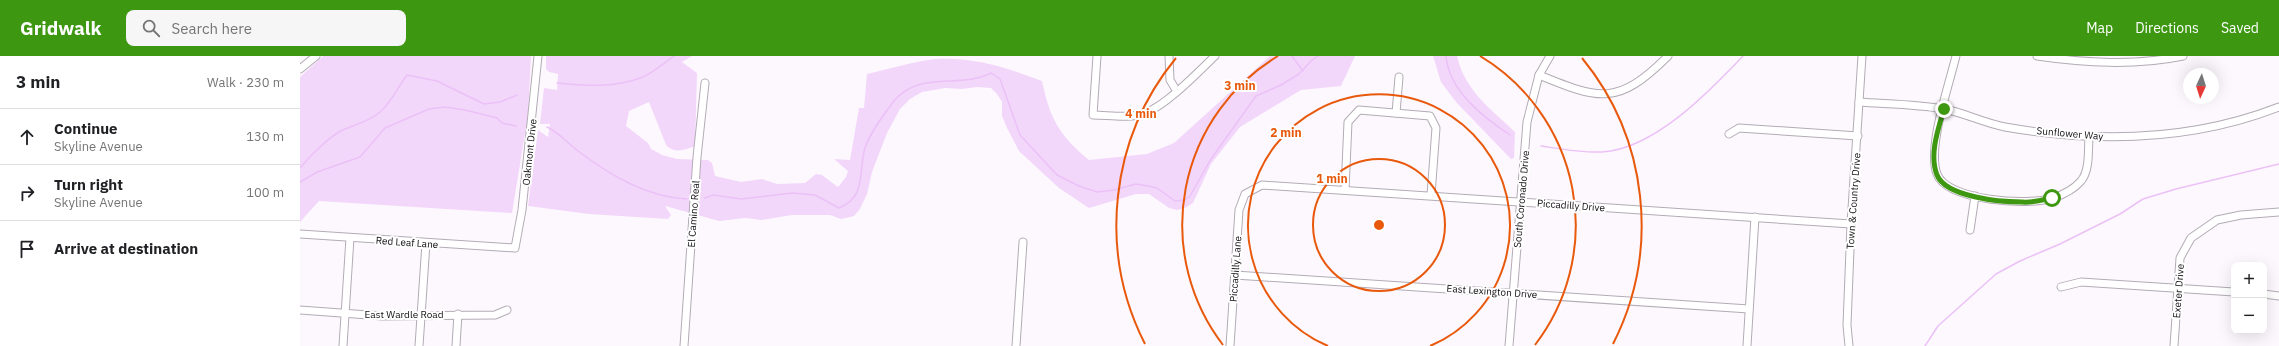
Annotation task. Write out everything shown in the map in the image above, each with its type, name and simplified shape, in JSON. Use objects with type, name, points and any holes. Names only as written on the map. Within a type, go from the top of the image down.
[{"type":"street","points":[[300,69],[316,56]]},
{"type":"street","name":"Oakmont Drive","points":[[515,248],[525,186],[538,56]]},
{"type":"street","points":[[1096,56],[1093,115],[1132,116],[1145,113],[1158,106],[1216,56]]},
{"type":"street","points":[[1169,56],[1168,70],[1170,80],[1176,90]]},
{"type":"street","name":"South Coronado Drive","points":[[1509,346],[1527,122],[1539,75],[1550,56]]},
{"type":"street","points":[[1539,75],[1577,91],[1603,94],[1630,87],[1644,78],[1668,56]]},
{"type":"street","name":"Town & Country Drive","points":[[1849,346],[1847,325],[1851,224],[1858,136],[1862,56]]},
{"type":"street","points":[[1956,56],[1933,158],[1937,176],[1953,191],[1975,196],[2022,202],[2052,198],[2068,191],[2081,181],[2086,170],[2089,137]]},
{"type":"street","points":[[2037,56],[2103,63],[2133,63],[2183,56]]},
{"type":"street","points":[[1396,113],[1399,77]]},
{"type":"street","name":"El Camino Real","points":[[684,346],[697,157],[704,83]]},
{"type":"street","name":"Sunflower Way","points":[[1860,102],[1944,109],[2004,127],[2089,137],[2140,137],[2196,131],[2250,118],[2279,107]]},
{"type":"street","points":[[1345,190],[1348,122],[1359,110],[1430,116],[1436,128],[1430,195]]},
{"type":"street","points":[[1729,134],[1738,128],[1858,136]]},
{"type":"street","name":"Piccadilly Drive","points":[[1245,194],[1262,185],[1851,224]]},
{"type":"street","name":"Piccadilly Lane","points":[[1230,346],[1238,210],[1245,194]]},
{"type":"street","points":[[1970,230],[1975,196]]},
{"type":"street","name":"Exeter Drive","points":[[2174,346],[2180,258],[2191,238],[2217,220],[2241,215],[2279,212]]},
{"type":"street","points":[[1746,346],[1755,218]]},
{"type":"street","name":"Red Leaf Lane","points":[[300,234],[515,248]]},
{"type":"street","points":[[343,346],[350,238]]},
{"type":"street","points":[[1016,346],[1023,242]]},
{"type":"street","points":[[419,346],[426,243]]},
{"type":"street","name":"East Lexington Drive","points":[[1235,275],[1749,309]]},
{"type":"street","points":[[2061,287],[2081,282],[2231,292]]},
{"type":"street","points":[[2267,294],[2279,296]]},
{"type":"street","name":"East Wardle Road","points":[[300,310],[382,316],[421,314],[495,315],[507,310]]},
{"type":"street","points":[[456,346],[458,314]]},
{"type":"shaded area","points":[[323,56],[531,56],[528,115],[512,213],[319,201],[300,222],[300,77]]},
{"type":"shaded area","points":[[546,56],[692,56],[682,62],[697,73],[695,146],[684,150],[672,150],[669,148],[666,145],[649,102],[629,111],[626,126],[648,143],[651,149],[662,155],[677,159],[708,160],[712,163],[715,176],[741,182],[762,179],[777,184],[805,183],[816,174],[822,175],[838,187],[846,177],[848,171],[834,159],[850,160],[859,108],[864,108],[867,74],[920,61],[951,59],[991,64],[1042,81],[1048,106],[1057,125],[1070,142],[1089,160],[1147,154],[1174,143],[1270,56],[1355,56],[1341,86],[1301,90],[1240,127],[1211,164],[1193,203],[1185,208],[1177,210],[1169,208],[1149,194],[1136,194],[1089,208],[1059,188],[1019,151],[1002,116],[1002,102],[997,94],[991,88],[977,87],[962,89],[945,88],[922,92],[910,99],[900,109],[887,133],[872,172],[867,194],[860,209],[854,216],[841,219],[830,215],[792,215],[762,220],[745,218],[719,221],[665,206],[671,215],[668,219],[589,214],[528,206],[538,130],[548,137],[550,124],[540,124],[544,88],[557,90],[558,74],[549,72],[546,69]]},
{"type":"shaded area","points":[[1433,56],[1457,56],[1466,79],[1472,89],[1488,107],[1515,132],[1514,158],[1511,159],[1456,102],[1441,82]]},
{"type":"waterway","points":[[557,83],[611,85],[632,81],[647,75],[674,56]]},
{"type":"waterway","points":[[1292,56],[1303,71]]},
{"type":"waterway","points":[[705,198],[713,195],[741,199],[793,193],[815,195],[839,208],[848,203],[858,190],[865,148],[871,135],[890,106],[904,92],[915,86],[928,83],[979,78],[991,73],[1000,79],[1020,135],[1057,175],[1079,186],[1097,192],[1114,190],[1136,184],[1157,188],[1175,201],[1185,200],[1190,196],[1211,159],[1256,96],[1281,85],[1299,74],[1312,60],[1318,56]]},
{"type":"waterway","points":[[1446,56],[1453,81],[1460,92],[1489,120],[1510,135]]},
{"type":"waterway","points":[[1541,146],[1579,151],[1602,152],[1622,148],[1641,141],[1660,130],[1679,116],[1714,86],[1743,56]]},
{"type":"waterway","points":[[300,168],[318,148],[334,135],[371,118],[380,112],[391,99],[407,75],[437,81],[484,104],[500,102],[517,95]]},
{"type":"waterway","points":[[300,182],[317,172],[360,157],[385,128],[429,109],[445,107],[465,110],[497,118],[502,123],[516,126]]},
{"type":"waterway","points":[[547,127],[556,132],[590,160],[629,183],[657,194],[687,199]]},
{"type":"waterway","points":[[1925,346],[1938,326],[1996,274],[2020,261],[2060,244],[2120,214],[2143,199],[2176,189],[2279,164]]},
{"type":"route","points":[[1944,109],[1933,158],[1937,176],[1944,185],[1953,191],[1975,196],[2022,202],[2052,198]]}]
